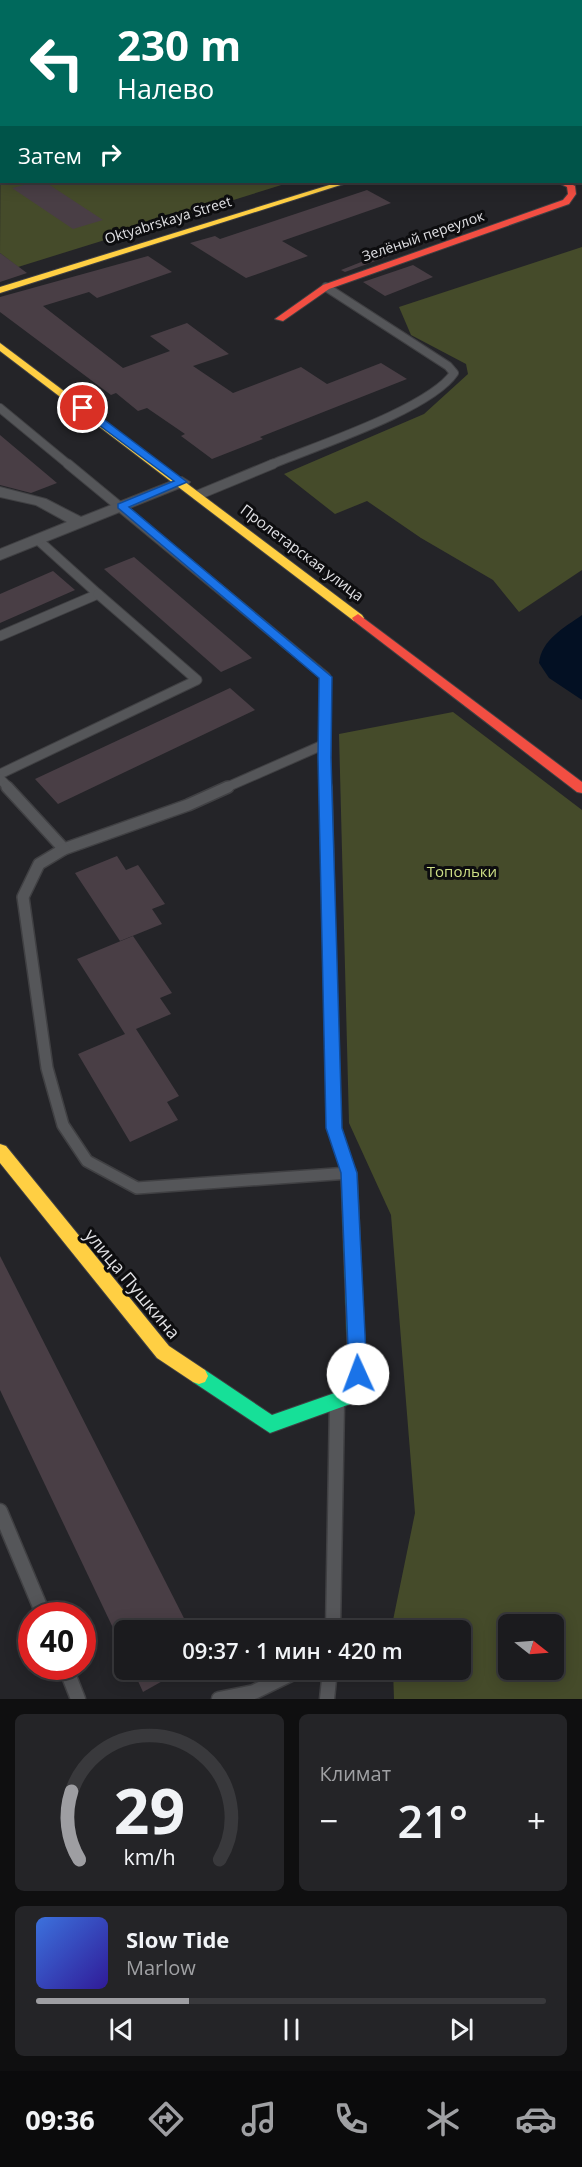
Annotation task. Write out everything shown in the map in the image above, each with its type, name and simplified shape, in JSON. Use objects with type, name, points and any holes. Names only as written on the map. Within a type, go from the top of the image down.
[{"type":"street","name":"Oktyabrskaya Street","points":[[0,290],[343,183]]},
{"type":"street","name":"Зелёный переулок","points":[[280,319],[326,287],[566,202],[572,194],[566,184]]},
{"type":"street","name":"Пролетарская улица","points":[[0,346],[182,482],[582,789]]},
{"type":"street","points":[[0,555],[182,482]]},
{"type":"street","points":[[0,492],[41,502],[80,523]]},
{"type":"street","name":"улица Пушкина","points":[[0,1151],[163,1352],[270,1424],[358,1393],[349,1173]]},
{"type":"lane","points":[[198,495],[419,403],[446,385],[454,373],[448,366],[326,287]]},
{"type":"lane","points":[[0,408],[122,506],[326,677],[325,744],[334,1128],[349,1173],[137,1188],[87,1161],[63,1125],[47,1068],[23,897],[39,864],[64,849],[188,806],[325,744]]},
{"type":"lane","points":[[0,774],[197,680],[38,540]]},
{"type":"lane","points":[[0,636],[98,594]]},
{"type":"lane","points":[[0,779],[64,849]]},
{"type":"lane","points":[[333,1620],[337,1400]]},
{"type":"lane","points":[[0,1510],[38,1602]]},
{"type":"lane","points":[[71,1680],[78,1699]]},
{"type":"lane","points":[[219,1699],[254,1692],[279,1680]]},
{"type":"lane","points":[[327,1699],[329,1680]]},
{"type":"green space","points":[[0,183],[288,183],[18,267],[0,253]]},
{"type":"green space","points":[[582,247],[582,570],[519,612],[493,580],[421,538],[367,501],[335,514],[284,474],[424,414],[468,374],[466,364],[411,335],[399,307]]},
{"type":"green space","name":"Топольки","points":[[453,712],[582,810],[582,1699],[394,1699],[393,1680],[471,1680],[471,1620],[393,1620],[415,1513],[391,1215],[349,1123],[339,734]]},
{"type":"water","points":[[582,615],[582,700],[549,678],[539,663],[544,647],[549,641]]},
{"type":"building","points":[[32,183],[47,183],[103,220],[73,229],[12,188]]},
{"type":"building","points":[[367,190],[391,203],[282,241],[308,256],[246,278],[190,243],[215,236],[220,239]]},
{"type":"building","points":[[389,251],[395,254],[345,272],[341,270]]},
{"type":"building","points":[[0,253],[27,273],[0,282]]},
{"type":"building","points":[[148,256],[172,272],[97,298],[89,292],[43,306],[123,368],[170,351],[150,336],[187,323],[229,354],[193,366],[233,393],[301,367],[327,384],[381,363],[407,379],[260,437],[263,439],[212,459],[181,436],[185,434],[147,408],[138,411],[116,393],[111,395],[0,312],[0,297]]},
{"type":"building","points":[[413,265],[433,277],[385,296],[363,282]]},
{"type":"building","points":[[0,435],[57,483],[31,493],[0,485]]},
{"type":"building","points":[[134,557],[252,658],[221,672],[104,569]]},
{"type":"building","points":[[53,571],[75,590],[0,623],[0,594]]},
{"type":"building","points":[[230,688],[255,710],[58,804],[35,779]]},
{"type":"building","points":[[117,856],[126,870],[138,865],[165,904],[152,909],[162,924],[120,941],[75,873]]},
{"type":"building","points":[[133,936],[172,993],[160,998],[171,1014],[136,1029],[179,1096],[167,1102],[178,1120],[130,1142],[78,1054],[125,1034],[77,959]]},
{"type":"building","points":[[0,1256],[185,1620],[114,1620],[114,1630],[0,1390]]},
{"type":"building","points":[[138,1680],[164,1680],[143,1692]]},
{"type":"traffic: fast","points":[[199,1376],[270,1424],[358,1393],[349,1173]]},
{"type":"traffic: slow","points":[[0,290],[343,183]]},
{"type":"traffic: slow","points":[[0,346],[358,618]]},
{"type":"traffic: slow","points":[[0,1151],[163,1352],[199,1376]]},
{"type":"traffic: jam","points":[[280,319],[326,287],[566,202],[572,194],[571,186],[564,183]]},
{"type":"traffic: jam","points":[[358,618],[582,789]]},
{"type":"route","points":[[83,408],[182,482],[122,506],[326,677],[325,758],[334,1128],[349,1173],[358,1374]]}]
